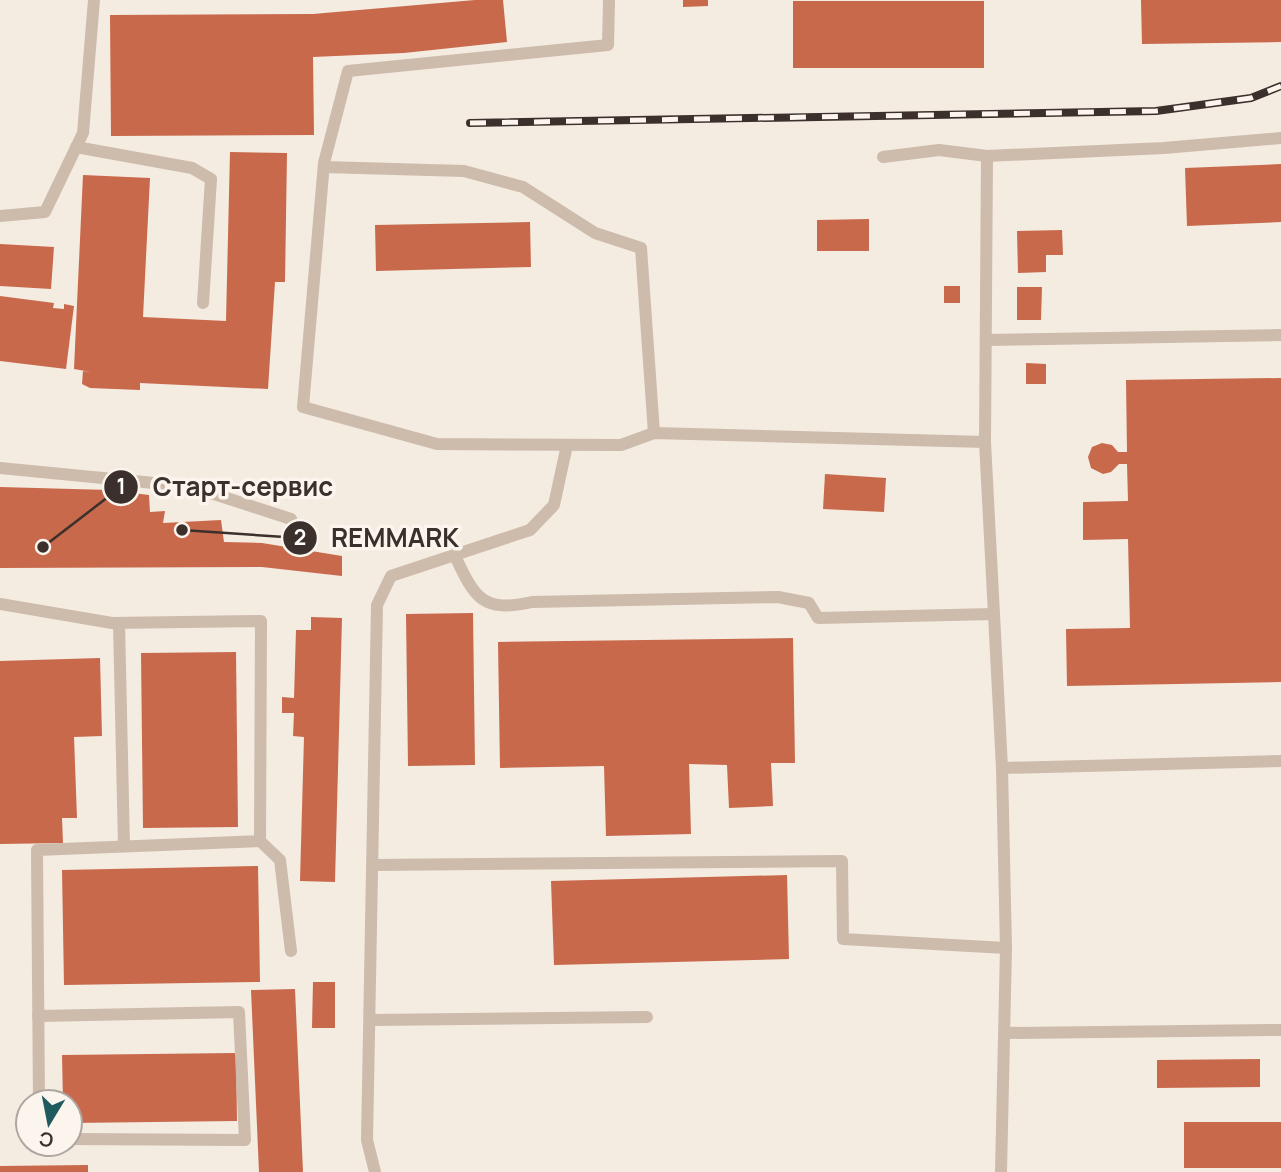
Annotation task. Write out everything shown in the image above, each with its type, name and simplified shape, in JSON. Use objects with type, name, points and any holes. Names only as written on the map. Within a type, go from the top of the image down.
[{"type":"lane","points":[[0,216],[45,212],[83,133],[96,0]]},
{"type":"lane","points":[[610,0],[608,46],[348,71],[324,167],[303,407],[437,444],[621,445],[654,433],[985,442]]},
{"type":"lane","points":[[883,157],[939,150],[987,156],[1164,148],[1281,138]]},
{"type":"lane","points":[[76,147],[192,168],[211,179],[203,303]]},
{"type":"lane","points":[[987,156],[985,442],[1002,768],[1006,948],[1001,1172]]},
{"type":"lane","points":[[324,167],[464,171],[523,187],[595,233],[641,248],[654,433]]},
{"type":"lane","points":[[986,340],[1281,335]]},
{"type":"lane","points":[[375,1172],[367,1140],[377,605],[391,576],[530,530],[554,505],[567,445]]},
{"type":"lane","points":[[0,468],[154,483],[214,494],[291,519]]},
{"type":"lane","points":[[455,556],[474,595],[504,608],[532,603],[778,597],[809,603],[818,618],[994,614]]},
{"type":"lane","points":[[0,604],[119,623],[261,621],[260,841]]},
{"type":"lane","points":[[119,623],[124,846]]},
{"type":"lane","points":[[1002,768],[1281,761]]},
{"type":"lane","points":[[39,1088],[37,850],[260,841],[280,860],[291,951]]},
{"type":"lane","points":[[373,865],[842,861],[843,939],[1006,948]]},
{"type":"lane","points":[[38,1016],[239,1012],[245,1140],[84,1139]]},
{"type":"lane","points":[[371,1020],[647,1017]]},
{"type":"lane","points":[[1004,1033],[1281,1030]]},
{"type":"building","points":[[503,0],[507,42],[404,53],[313,57],[314,135],[111,136],[110,15],[313,14]]},
{"type":"building","points":[[683,0],[708,0],[708,6],[683,7]]},
{"type":"building","points":[[1141,0],[1281,0],[1281,42],[1142,44]]},
{"type":"building","points":[[793,1],[984,1],[984,68],[793,68]]},
{"type":"building","points":[[230,152],[287,153],[285,282],[275,282],[268,389],[140,383],[140,390],[90,388],[82,384],[83,371],[91,372],[74,369],[83,175],[150,178],[143,317],[226,321]]},
{"type":"building","points":[[1281,164],[1281,222],[1187,226],[1185,168]]},
{"type":"building","points":[[869,219],[869,251],[817,251],[817,220]]},
{"type":"building","points":[[530,222],[531,267],[376,271],[375,225]]},
{"type":"building","points":[[1062,230],[1063,255],[1046,255],[1046,272],[1018,273],[1017,231]]},
{"type":"building","points":[[0,244],[54,247],[51,289],[0,286]]},
{"type":"building","points":[[944,286],[960,286],[960,303],[944,303]]},
{"type":"building","points":[[1017,287],[1042,287],[1041,320],[1017,320]]},
{"type":"building","points":[[0,296],[54,303],[53,308],[64,309],[64,304],[74,306],[66,369],[0,361]]},
{"type":"building","points":[[1026,363],[1046,364],[1046,384],[1026,384]]},
{"type":"building","points":[[1281,378],[1281,682],[1067,686],[1066,629],[1130,628],[1128,539],[1083,540],[1083,502],[1128,501],[1127,464],[1119,464],[1111,472],[1103,474],[1091,468],[1088,457],[1092,447],[1102,443],[1112,445],[1118,452],[1127,452],[1126,380]]},
{"type":"building","points":[[825,474],[886,478],[884,512],[823,509]]},
{"type":"building","points":[[0,487],[109,490],[149,495],[150,512],[165,511],[163,523],[221,520],[224,542],[262,543],[342,556],[342,576],[262,567],[0,568]]},
{"type":"building","points":[[473,613],[475,765],[408,766],[406,614]]},
{"type":"building","points":[[311,617],[342,618],[335,882],[300,881],[304,737],[293,736],[294,713],[282,713],[282,697],[294,698],[296,630],[311,630]]},
{"type":"building","points":[[793,638],[795,763],[771,763],[773,806],[729,808],[727,765],[689,764],[691,834],[606,836],[604,766],[500,768],[498,642]]},
{"type":"building","points":[[236,652],[238,827],[143,828],[141,653]]},
{"type":"building","points":[[100,658],[102,736],[74,737],[77,818],[62,818],[63,843],[0,844],[0,661]]},
{"type":"building","points":[[258,866],[260,982],[64,985],[62,870]]},
{"type":"building","points":[[787,875],[789,959],[554,965],[551,881]]},
{"type":"building","points":[[313,982],[335,982],[335,1028],[312,1028]]},
{"type":"building","points":[[295,989],[303,1172],[259,1172],[251,990]]},
{"type":"building","points":[[236,1053],[237,1121],[84,1123],[84,1088],[63,1088],[62,1055]]},
{"type":"building","points":[[1260,1059],[1260,1087],[1157,1088],[1157,1060]]},
{"type":"building","points":[[1184,1122],[1281,1122],[1281,1168],[1184,1168]]},
{"type":"building","points":[[88,1165],[88,1172],[0,1172],[0,1166]]},
{"type":"railway","points":[[470,123],[1156,111],[1251,98],[1281,86]]},
{"type":"place","name":"REMMARK","points":[[182,530]]},
{"type":"place","name":"Старт-сервис","points":[[43,547]]}]
